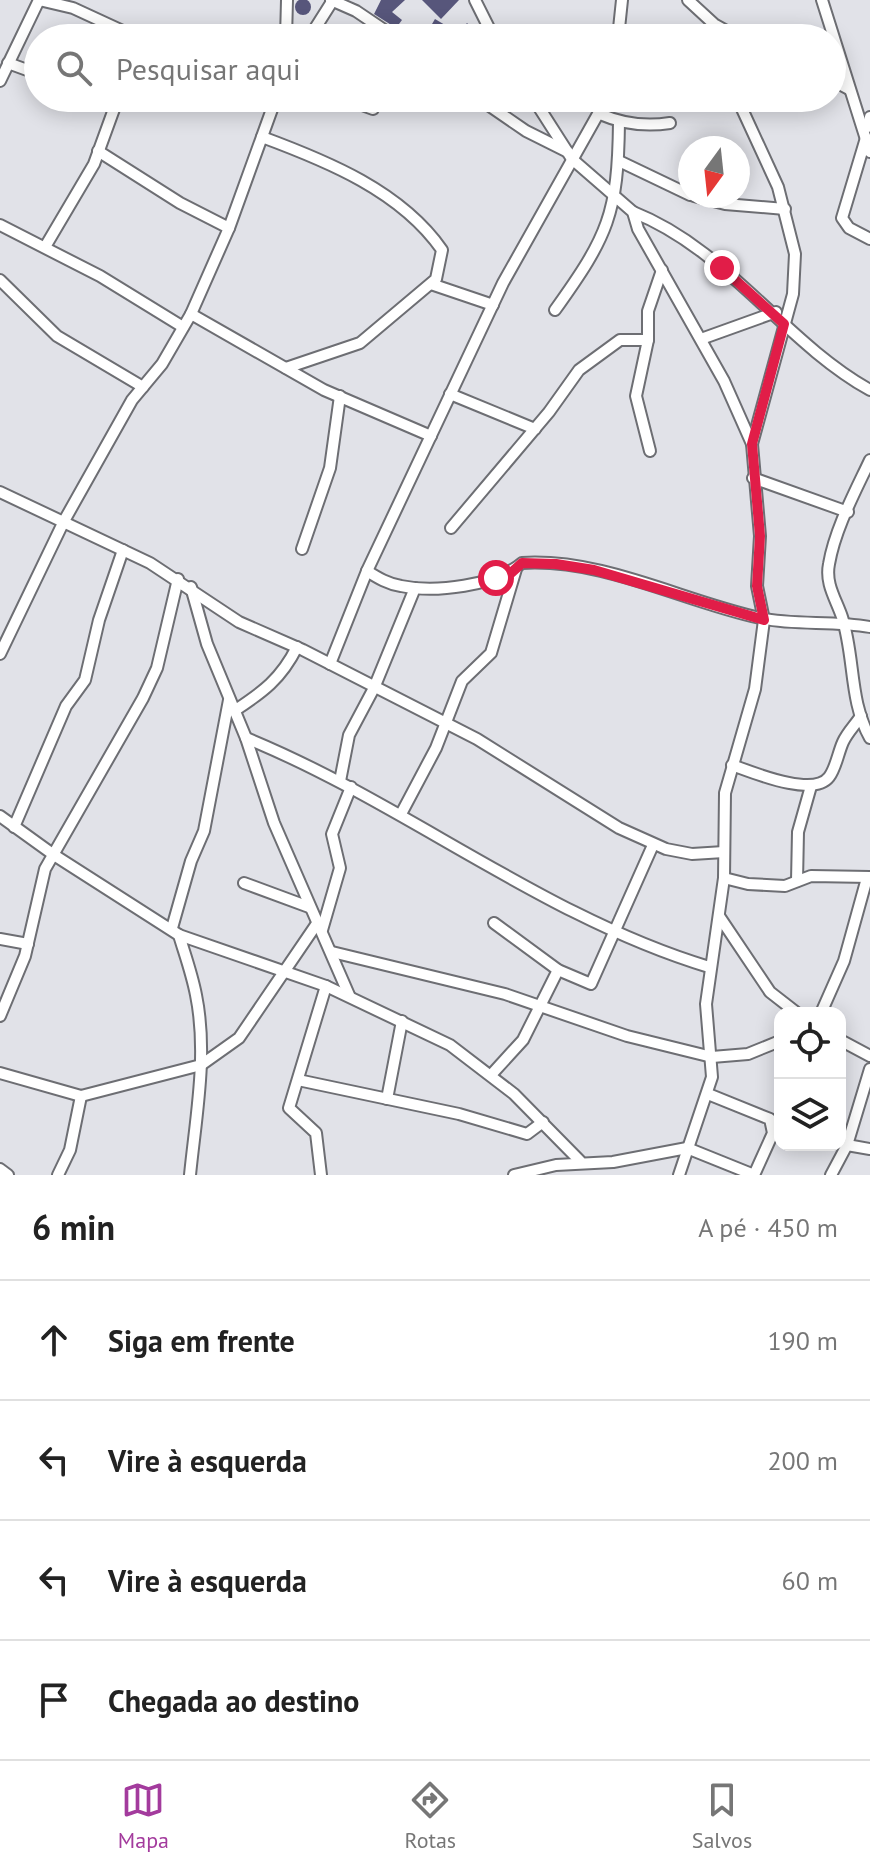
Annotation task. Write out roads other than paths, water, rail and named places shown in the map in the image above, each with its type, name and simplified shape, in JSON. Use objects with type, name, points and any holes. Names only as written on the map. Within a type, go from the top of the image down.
[{"type":"street","points":[[27,24],[39,0],[73,8],[108,24]]},
{"type":"street","points":[[286,24],[287,0]]},
{"type":"street","points":[[317,24],[332,0],[375,24]]},
{"type":"street","points":[[475,0],[487,24]]},
{"type":"street","points":[[619,24],[622,0]]},
{"type":"street","points":[[688,0],[714,24]]},
{"type":"street","points":[[822,0],[829,24]]},
{"type":"street","points":[[0,81],[24,30]]},
{"type":"street","points":[[8,63],[24,69]]},
{"type":"street","points":[[846,79],[867,128],[870,152]]},
{"type":"street","points":[[45,247],[98,151],[112,112]]},
{"type":"street","points":[[1,652],[64,521],[143,387],[162,364],[191,314],[229,228],[271,112]]},
{"type":"street","points":[[498,112],[570,156],[633,212],[652,220],[701,252],[825,362],[870,390]]},
{"type":"street","points":[[542,112],[570,156]]},
{"type":"street","points":[[679,1175],[708,1094],[712,1057],[705,1021],[709,967],[724,878],[725,793],[753,699],[764,620],[757,586],[760,536],[752,444],[789,307],[795,254],[785,209],[743,112]]},
{"type":"street","points":[[330,664],[367,571],[450,394],[523,242],[570,156],[600,114],[619,122],[670,123]]},
{"type":"street","points":[[555,310],[599,242],[616,199],[619,122]]},
{"type":"street","points":[[867,128],[842,218],[849,228],[870,239]]},
{"type":"street","points":[[262,137],[336,167],[405,210],[442,250],[441,266],[431,284],[360,343],[286,368]]},
{"type":"street","points":[[98,151],[180,203],[229,228]]},
{"type":"street","points":[[619,161],[678,188]]},
{"type":"street","points":[[750,206],[785,209]]},
{"type":"street","points":[[633,212],[638,229],[701,339],[752,444]]},
{"type":"street","points":[[0,225],[45,247],[183,327]]},
{"type":"street","points":[[650,451],[636,396],[648,340],[648,311],[662,270]]},
{"type":"street","points":[[0,280],[57,336],[143,387]]},
{"type":"street","points":[[431,284],[493,305]]},
{"type":"street","points":[[701,339],[789,307]]},
{"type":"street","points":[[191,314],[340,396],[431,436]]},
{"type":"street","points":[[451,528],[535,429],[573,377],[594,357],[620,340],[648,340]]},
{"type":"street","points":[[450,394],[535,429]]},
{"type":"street","points":[[302,549],[330,468],[340,396]]},
{"type":"street","points":[[870,460],[848,512],[828,573],[829,587],[844,622],[861,716],[870,738]]},
{"type":"street","points":[[753,478],[848,512]]},
{"type":"street","points":[[0,492],[123,550],[191,587],[239,622],[297,647],[509,757],[619,828],[653,845],[692,854],[724,852]]},
{"type":"street","points":[[14,827],[66,706],[85,680],[99,620],[123,550]]},
{"type":"street","points":[[367,571],[385,582],[415,588],[496,578],[517,567],[539,562],[594,570],[764,620],[844,622],[870,627]]},
{"type":"street","points":[[401,814],[446,723],[462,681],[491,653],[517,567]]},
{"type":"street","points":[[0,1016],[18,980],[39,885],[157,668],[178,579]]},
{"type":"street","points":[[191,587],[207,644],[246,738],[271,813],[349,995]]},
{"type":"street","points":[[340,781],[349,735],[374,688],[415,588]]},
{"type":"street","points":[[232,705],[269,688],[284,672],[297,647]]},
{"type":"street","points":[[190,1175],[201,1065],[196,996],[176,932],[204,831],[232,705]]},
{"type":"street","points":[[732,765],[766,777],[811,786],[830,776],[845,737],[861,716]]},
{"type":"street","points":[[246,738],[340,781],[460,850],[613,931],[648,947],[709,967]]},
{"type":"street","points":[[797,881],[798,832],[811,786]]},
{"type":"street","points":[[0,1075],[81,1096],[201,1065],[239,1038],[320,926],[340,868],[332,834],[351,787]]},
{"type":"street","points":[[0,816],[54,855],[176,932],[212,949],[287,971],[349,995],[450,1045],[491,1075],[580,1161]]},
{"type":"street","points":[[494,923],[558,970],[591,984],[653,845]]},
{"type":"street","points":[[724,878],[785,886],[811,876],[868,877],[844,961],[824,1007]]},
{"type":"street","points":[[244,883],[309,907]]},
{"type":"street","points":[[719,916],[770,992],[789,1007]]},
{"type":"street","points":[[0,939],[28,944]]},
{"type":"street","points":[[332,952],[539,1005],[627,1036],[712,1057],[748,1054],[774,1043]]},
{"type":"street","points":[[491,1075],[523,1040],[558,970]]},
{"type":"street","points":[[321,1175],[316,1133],[289,1108],[326,986]]},
{"type":"street","points":[[387,1099],[402,1021]]},
{"type":"street","points":[[846,1043],[870,1056]]},
{"type":"street","points":[[831,1175],[847,1145],[870,1069]]},
{"type":"street","points":[[298,1080],[477,1118],[527,1134],[543,1122]]},
{"type":"street","points":[[514,1175],[580,1161],[613,1162],[687,1148],[754,1175],[773,1133],[770,1119],[708,1094]]},
{"type":"street","points":[[58,1175],[70,1150],[81,1096]]},
{"type":"street","points":[[847,1145],[870,1149]]},
{"type":"street","points":[[0,1169],[8,1175]]}]
